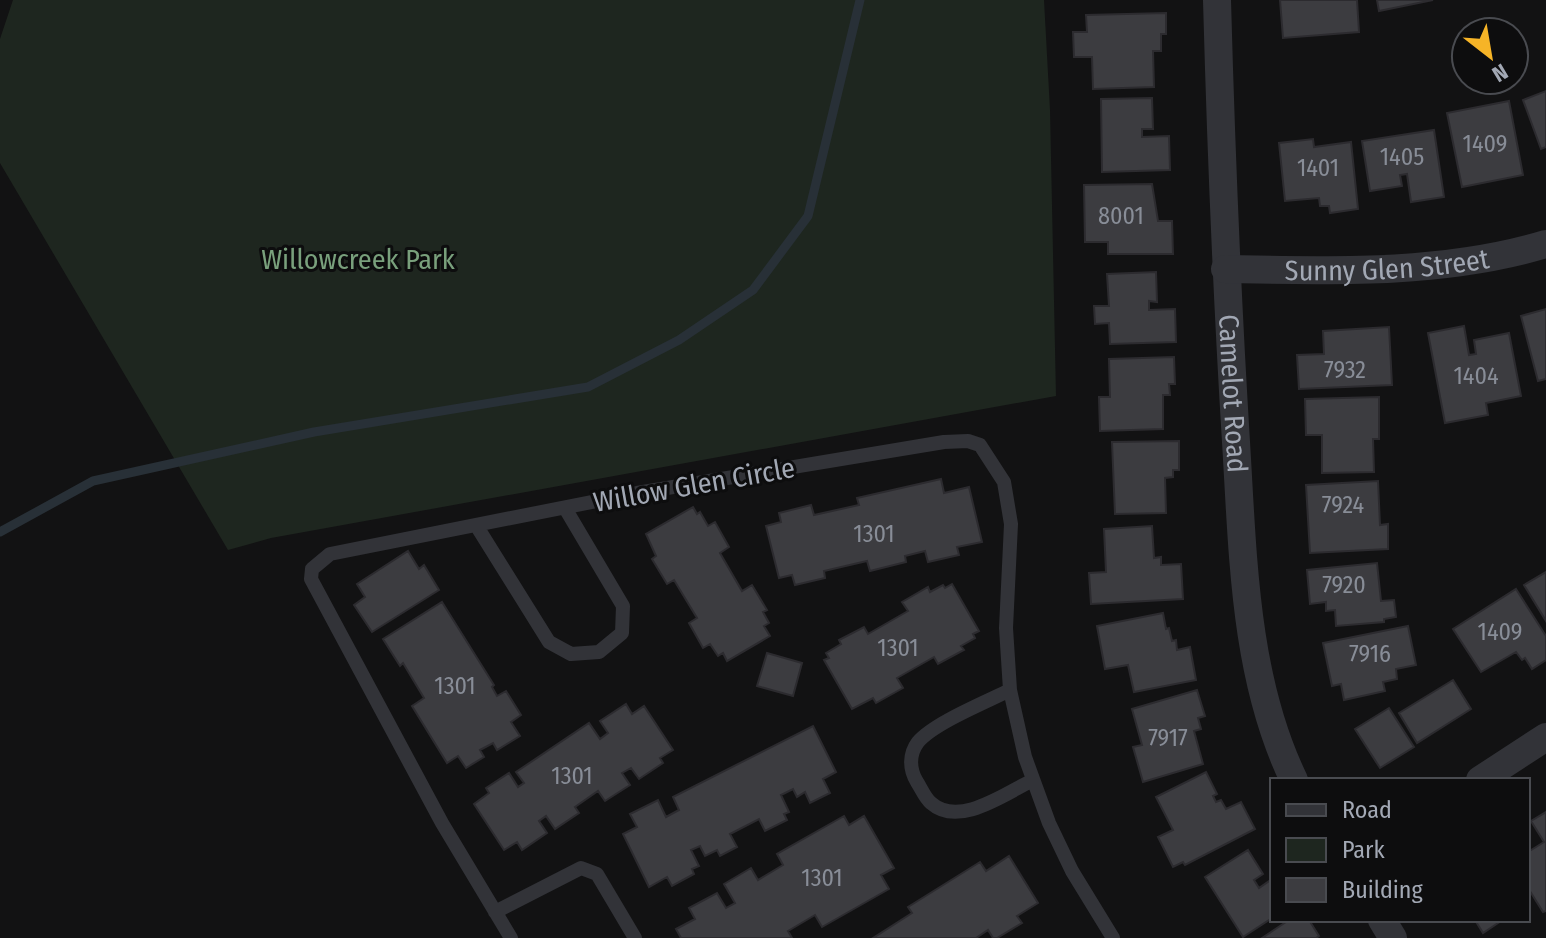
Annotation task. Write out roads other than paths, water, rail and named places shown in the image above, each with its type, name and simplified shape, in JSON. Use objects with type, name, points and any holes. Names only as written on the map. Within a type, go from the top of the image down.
[{"type":"street","name":"Camelot Road","points":[[1217,0],[1225,269],[1247,614],[1277,746],[1293,778]]},
{"type":"street","name":"Sunny Glen Street","points":[[1225,269],[1334,271],[1488,260],[1546,244]]},
{"type":"street","points":[[1483,778],[1546,737]]},
{"type":"lane","name":"Willow Glen Circle","points":[[511,938],[442,823],[311,579],[312,569],[330,554],[637,493],[944,442],[968,441],[980,445],[1004,482],[1011,524],[1006,628],[1010,690],[1025,757],[1049,823],[1072,871],[1113,938]]},
{"type":"lane","points":[[476,525],[549,642],[571,654],[599,652],[622,633],[623,606],[565,508]]},
{"type":"lane","points":[[1010,690],[929,732],[917,744],[910,758],[913,775],[931,803],[949,812],[968,812],[1033,780]]},
{"type":"lane","points":[[495,912],[581,868],[597,874],[635,938]]},
{"type":"waterway","points":[[0,532],[93,481],[314,432],[588,387],[679,340],[753,290],[808,216],[860,0]]},
{"type":"park label","name":"Willowcreek Park","points":[[358,259]]}]
